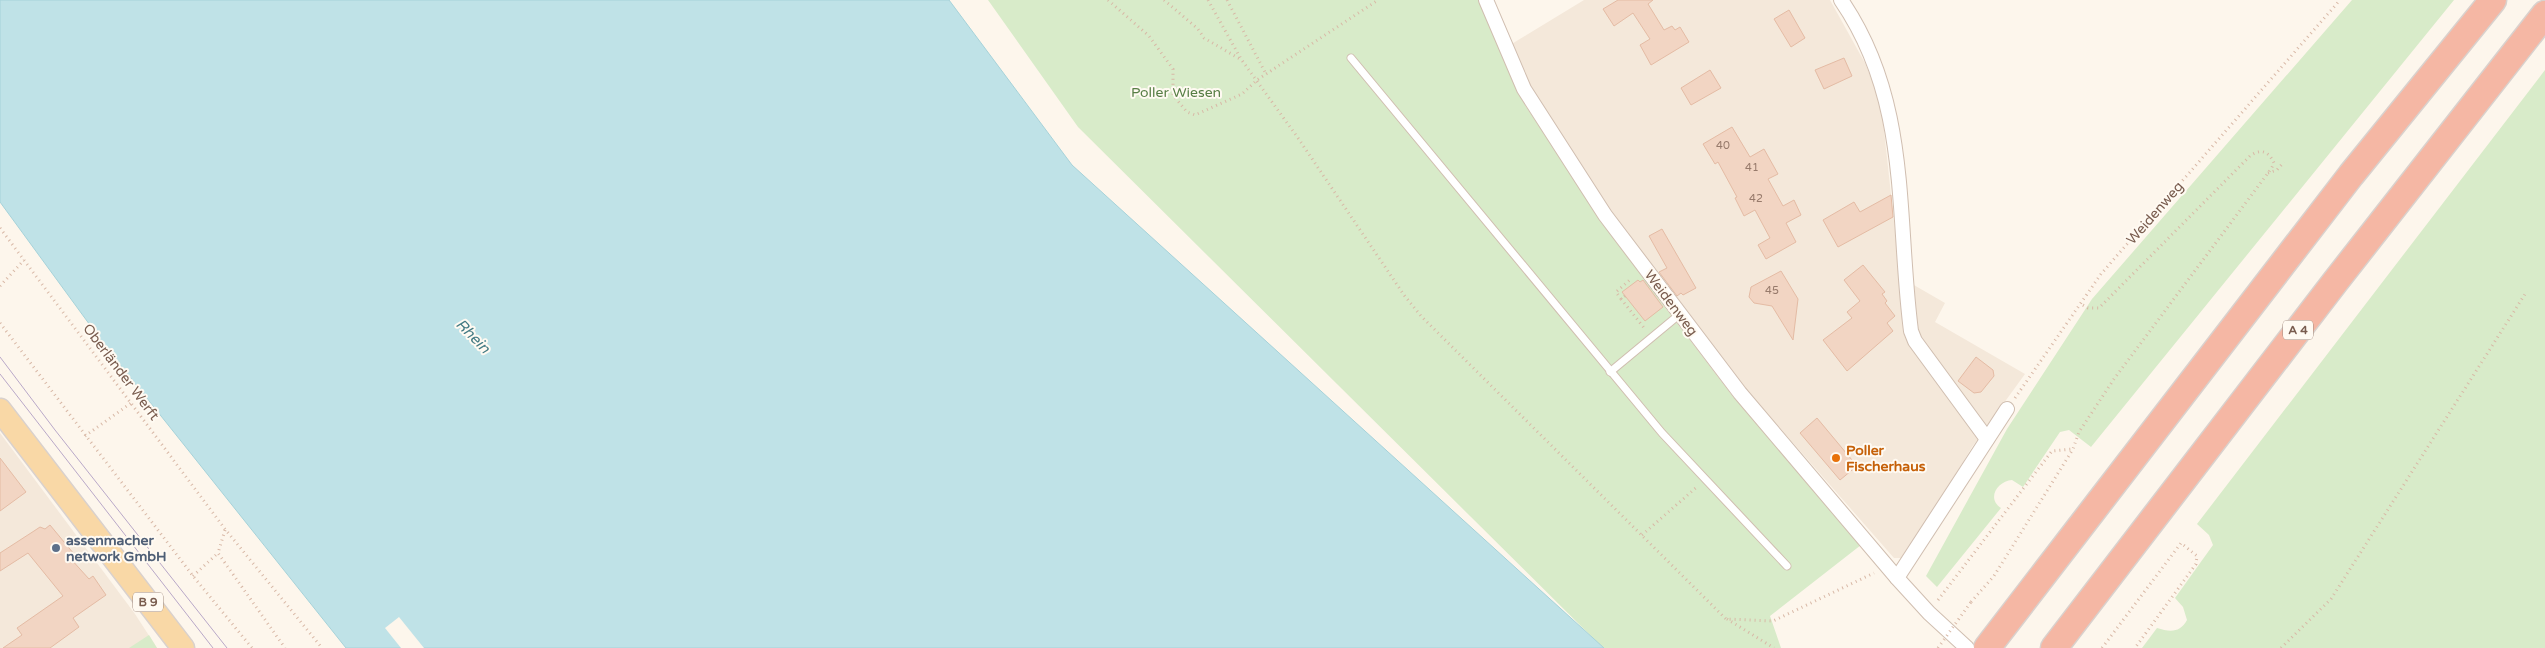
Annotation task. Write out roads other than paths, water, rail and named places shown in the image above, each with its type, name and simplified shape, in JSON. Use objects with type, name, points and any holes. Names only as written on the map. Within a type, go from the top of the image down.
[{"type":"highway","points":[[1987,648],[2351,175],[2493,0]]},
{"type":"highway","name":"A 4","points":[[2054,648],[2335,282],[2545,14]]},
{"type":"main road","name":"B 9","points":[[0,410],[183,648]]},
{"type":"street","name":"Weidenweg","points":[[1486,0],[1524,89],[1568,162],[1605,215],[1740,393],[1897,578],[1929,613],[1967,648]]},
{"type":"street","points":[[1841,0],[1854,19],[1876,64],[1889,107],[1911,294],[1911,331],[1915,341],[1987,439]]},
{"type":"street","points":[[1897,578],[2007,410]]},
{"type":"lane","points":[[1351,58],[1610,372],[1704,480],[1787,566]]},
{"type":"lane","points":[[1610,372],[1680,314]]},
{"type":"water","name":"Rhein","points":[[0,0],[949,0],[1072,165],[1604,648],[346,648],[106,347],[0,202]]},
{"type":"tram line","points":[[0,357],[55,430],[227,648]]},
{"type":"tram line","points":[[0,374],[213,648]]},
{"type":"place","name":"Poller Fischerhaus","points":[[1836,458]]},
{"type":"place","name":"assenmacher network GmbH","points":[[56,548]]},
{"type":"park label","name":"Poller Wiesen","points":[[1176,92]]}]
